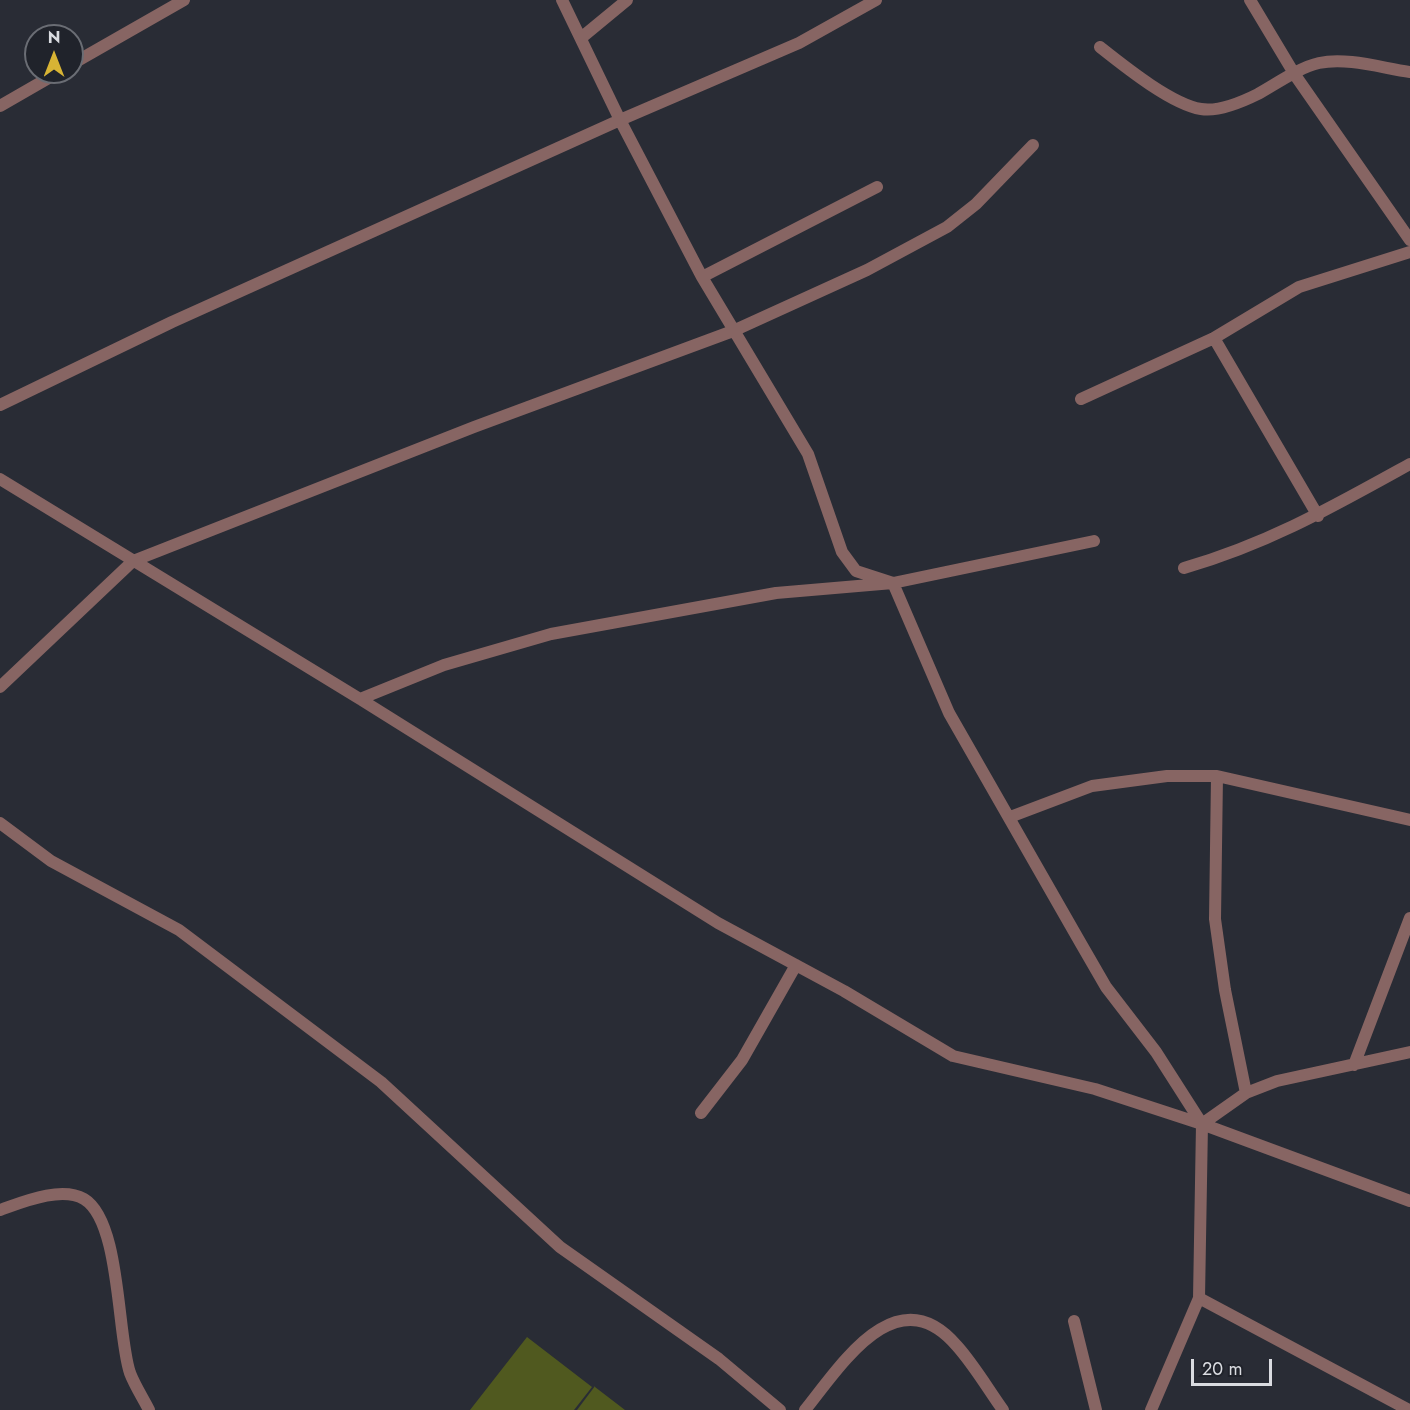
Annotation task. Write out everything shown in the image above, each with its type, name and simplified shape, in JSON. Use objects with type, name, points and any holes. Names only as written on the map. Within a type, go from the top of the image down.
[{"type":"street","points":[[84,56],[160,6],[184,0]]},
{"type":"street","points":[[562,0],[620,120],[702,277],[808,454],[842,552],[856,571],[893,583],[950,713],[1106,987],[1156,1052],[1202,1124],[1199,1298],[1150,1410]]},
{"type":"street","points":[[581,39],[627,0]]},
{"type":"street","points":[[0,405],[172,322],[620,120],[799,44],[876,0]]},
{"type":"street","points":[[1250,0],[1295,75],[1410,240]]},
{"type":"street","points":[[1100,47],[1150,84],[1202,110],[1222,108],[1246,100],[1295,75],[1305,66],[1329,62],[1410,72]]},
{"type":"street","points":[[0,106],[38,84]]},
{"type":"street","points":[[0,687],[133,561],[474,427],[733,332],[867,270],[947,227],[976,204],[1033,145]]},
{"type":"street","points":[[702,277],[877,187]]},
{"type":"street","points":[[1082,399],[1214,338],[1299,287],[1410,252]]},
{"type":"street","points":[[1214,338],[1318,516]]},
{"type":"street","points":[[1184,568],[1234,554],[1318,516],[1410,464]]},
{"type":"street","points":[[0,479],[360,699],[718,923],[796,965],[953,1056],[1095,1089],[1202,1124],[1410,1201]]},
{"type":"street","points":[[360,699],[444,665],[551,634],[776,593],[893,583],[1094,541]]},
{"type":"street","points":[[1010,817],[1092,786],[1167,776],[1217,776],[1410,820]]},
{"type":"street","points":[[1217,776],[1215,919],[1225,990],[1246,1093]]},
{"type":"street","points":[[0,823],[51,861],[179,930],[207,951],[381,1082],[561,1247],[719,1359],[780,1410]]},
{"type":"street","points":[[1354,1065],[1410,918]]},
{"type":"street","points":[[701,1113],[742,1060],[796,965]]},
{"type":"street","points":[[1202,1124],[1246,1093],[1277,1081],[1410,1052]]},
{"type":"street","points":[[0,1210],[27,1201],[59,1195],[74,1195],[86,1200],[96,1214],[109,1244],[130,1372],[149,1410]]},
{"type":"street","points":[[1199,1298],[1408,1410]]},
{"type":"street","points":[[805,1410],[877,1328],[905,1318],[934,1325],[957,1345],[1003,1410]]},
{"type":"street","points":[[1074,1321],[1096,1410]]},
{"type":"green space","points":[[527,1337],[592,1387],[574,1410],[470,1410]]},
{"type":"green space","points":[[595,1387],[625,1410],[577,1410]]}]
